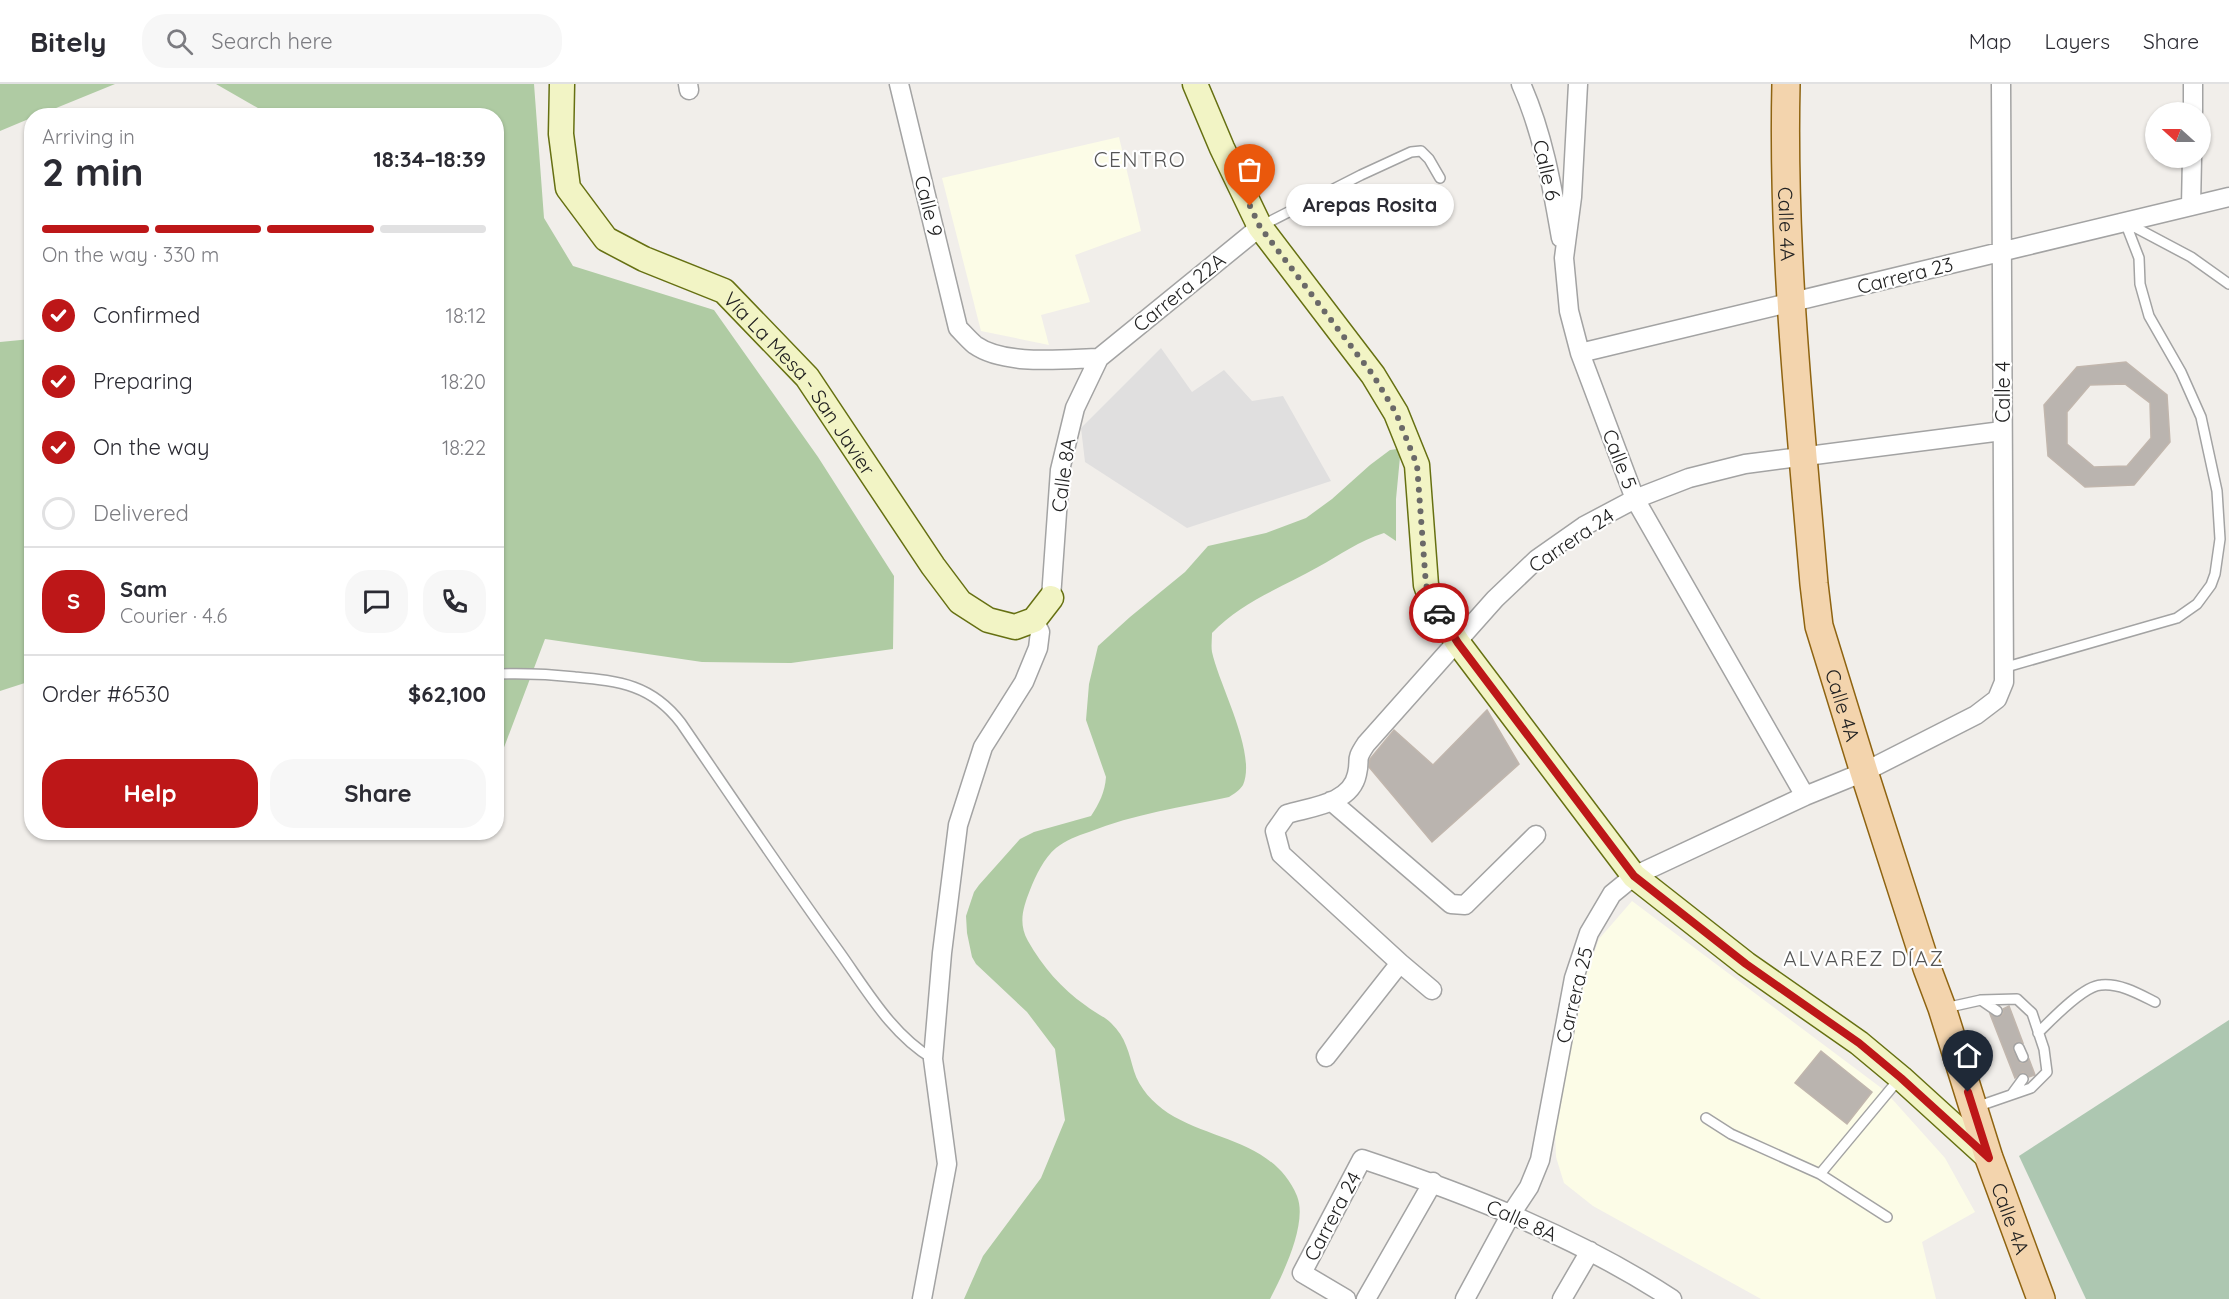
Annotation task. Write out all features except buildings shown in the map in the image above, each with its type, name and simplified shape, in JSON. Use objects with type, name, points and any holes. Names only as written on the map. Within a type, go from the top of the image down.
[{"type":"main road","name":"Vía La Mesa - San Javier","points":[[562,84],[561,134],[568,188],[606,239],[644,259],[724,291],[807,378],[933,566],[960,602],[988,620],[1015,627],[1034,620]]},
{"type":"main road","points":[[1195,84],[1222,148],[1260,227],[1373,375],[1396,413],[1417,465],[1426,585],[1432,602],[1458,643],[1634,876],[1746,964],[1859,1043],[1989,1158]]},
{"type":"main road","name":"Calle 4A","points":[[1786,84],[1785,133],[1791,303],[1819,626],[1989,1158],[2041,1299]]},
{"type":"main road","points":[[1034,620],[1051,598]]},
{"type":"street","name":"Calle 9","points":[[899,84],[958,328],[975,345],[996,354],[1036,361],[1099,358]]},
{"type":"street","name":"Calle 6","points":[[1521,84],[1536,123],[1548,166],[1564,258]]},
{"type":"street","name":"Calle 5","points":[[1578,84],[1572,197],[1564,258],[1569,311],[1580,353],[1635,499],[1805,796]]},
{"type":"street","name":"Calle 4","points":[[1997,699],[2004,682],[2001,84]]},
{"type":"street","points":[[2193,84],[2193,102]]},
{"type":"street","points":[[2191,206],[2192,168]]},
{"type":"street","name":"Carrera 23","points":[[1580,353],[2229,197]]},
{"type":"street","name":"Carrera 22A","points":[[1099,358],[1260,227]]},
{"type":"street","name":"Calle 8A","points":[[1051,598],[1060,470],[1075,408],[1099,358]]},
{"type":"street","name":"Carrera 24","points":[[1331,801],[1345,795],[1357,776],[1357,758],[1366,744],[1495,599],[1537,559],[1584,526],[1635,499],[1680,481],[1717,470],[1745,464],[2002,431]]},
{"type":"street","points":[[922,1299],[947,1164],[933,1059],[942,953],[958,825],[982,747],[1024,682],[1038,648],[1040,632],[1034,620]]},
{"type":"street","name":"Carrera 25","points":[[1466,1299],[1511,1214],[1529,1187],[1540,1160],[1574,978],[1589,933],[1612,894],[1634,876],[1805,796],[1864,772],[1976,715],[1997,699]]},
{"type":"street","points":[[1432,990],[1281,854],[1275,831],[1287,814],[1331,801],[1452,904],[1465,905],[1536,835]]},
{"type":"street","points":[[1326,1057],[1400,963]]},
{"type":"street","name":"Calle 8A","points":[[1362,1159],[1433,1182],[1511,1214],[1590,1251],[1665,1297]]},
{"type":"street","name":"Carrera 24","points":[[1346,1299],[1302,1273],[1362,1159]]},
{"type":"street","points":[[1366,1299],[1433,1182]]},
{"type":"street","points":[[1562,1299],[1590,1251]]},
{"type":"lane","points":[[1260,227],[1411,152],[1421,151],[1429,159],[1440,178]]},
{"type":"lane","points":[[2126,222],[2191,257],[2229,284]]},
{"type":"lane","points":[[2003,668],[2177,618],[2197,604],[2211,585],[2215,574],[2220,539],[2220,515],[2201,417],[2181,372],[2149,316],[2140,284],[2139,258],[2126,222]]},
{"type":"lane","points":[[504,674],[530,672],[613,681],[641,689],[664,704],[681,723],[888,1020],[910,1043],[933,1059]]},
{"type":"lane","points":[[2038,1033],[2085,992],[2101,984],[2128,989],[2155,1002]]},
{"type":"lane","points":[[1942,1008],[1981,1000],[2017,999],[2032,1013],[2044,1049],[2047,1072],[2031,1088],[1974,1108]]},
{"type":"lane","points":[[1981,1000],[1997,1011]]},
{"type":"lane","points":[[1820,1174],[1901,1078]]},
{"type":"lane","points":[[2012,1094],[2023,1079]]},
{"type":"lane","points":[[1706,1118],[1731,1134],[1820,1174],[1887,1217]]},
{"type":"shaded area","points":[[1119,137],[1141,231],[1075,255],[1090,302],[1041,315],[1049,345],[981,331],[942,178]]},
{"type":"shaded area","points":[[1161,348],[1192,392],[1224,370],[1252,401],[1283,396],[1331,481],[1187,528],[1085,462],[1081,428]]},
{"type":"shaded area","points":[[1632,901],[1884,1090],[1945,1158],[1975,1212],[1922,1242],[1936,1299],[1761,1299],[1593,1206],[1564,1183],[1556,1157],[1555,1131],[1561,1089],[1583,984],[1599,939]]},
{"type":"shaded area","points":[[2229,1020],[2229,1299],[2086,1299],[2019,1156]]},
{"type":"green space","points":[[0,84],[115,84],[56,108],[24,108],[24,121],[0,131]]},
{"type":"green space","points":[[216,84],[534,84],[544,218],[573,266],[714,310],[818,457],[894,576],[893,649],[791,663],[702,662],[545,639],[504,747],[504,108],[258,108]]},
{"type":"green space","points":[[24,340],[24,683],[0,691],[0,342]]},
{"type":"green space","points":[[1397,449],[1400,457],[1396,499],[1396,541],[1384,533],[1358,544],[1262,596],[1223,622],[1212,633],[1212,652],[1245,755],[1246,771],[1242,787],[1229,797],[1123,820],[1064,843],[1052,852],[1041,867],[1027,897],[1022,922],[1025,934],[1046,968],[1068,992],[1116,1028],[1126,1046],[1136,1077],[1157,1105],[1185,1122],[1258,1153],[1287,1178],[1297,1196],[1300,1207],[1299,1220],[1292,1248],[1270,1299],[964,1299],[983,1256],[1041,1178],[1065,1120],[1055,1049],[1027,1012],[976,964],[972,957],[967,933],[966,916],[974,892],[1020,839],[1034,832],[1091,816],[1099,802],[1106,777],[1086,720],[1089,684],[1098,646],[1185,572],[1208,546],[1266,533],[1306,518],[1332,499],[1370,465],[1390,450]]},
{"type":"way so far","points":[[1250,206],[1260,227],[1373,375],[1396,413],[1417,465],[1426,585],[1439,613]]},
{"type":"place","name":"Arepas Rosita","points":[[1250,206]]},
{"type":"district","name":"CENTRO","points":[[1140,159]]},
{"type":"district","name":"ALVAREZ DÍAZ","points":[[1864,958]]},
{"type":"route","points":[[1439,613],[1458,643],[1634,876],[1746,964],[1859,1043],[1989,1158],[1968,1092]]}]
